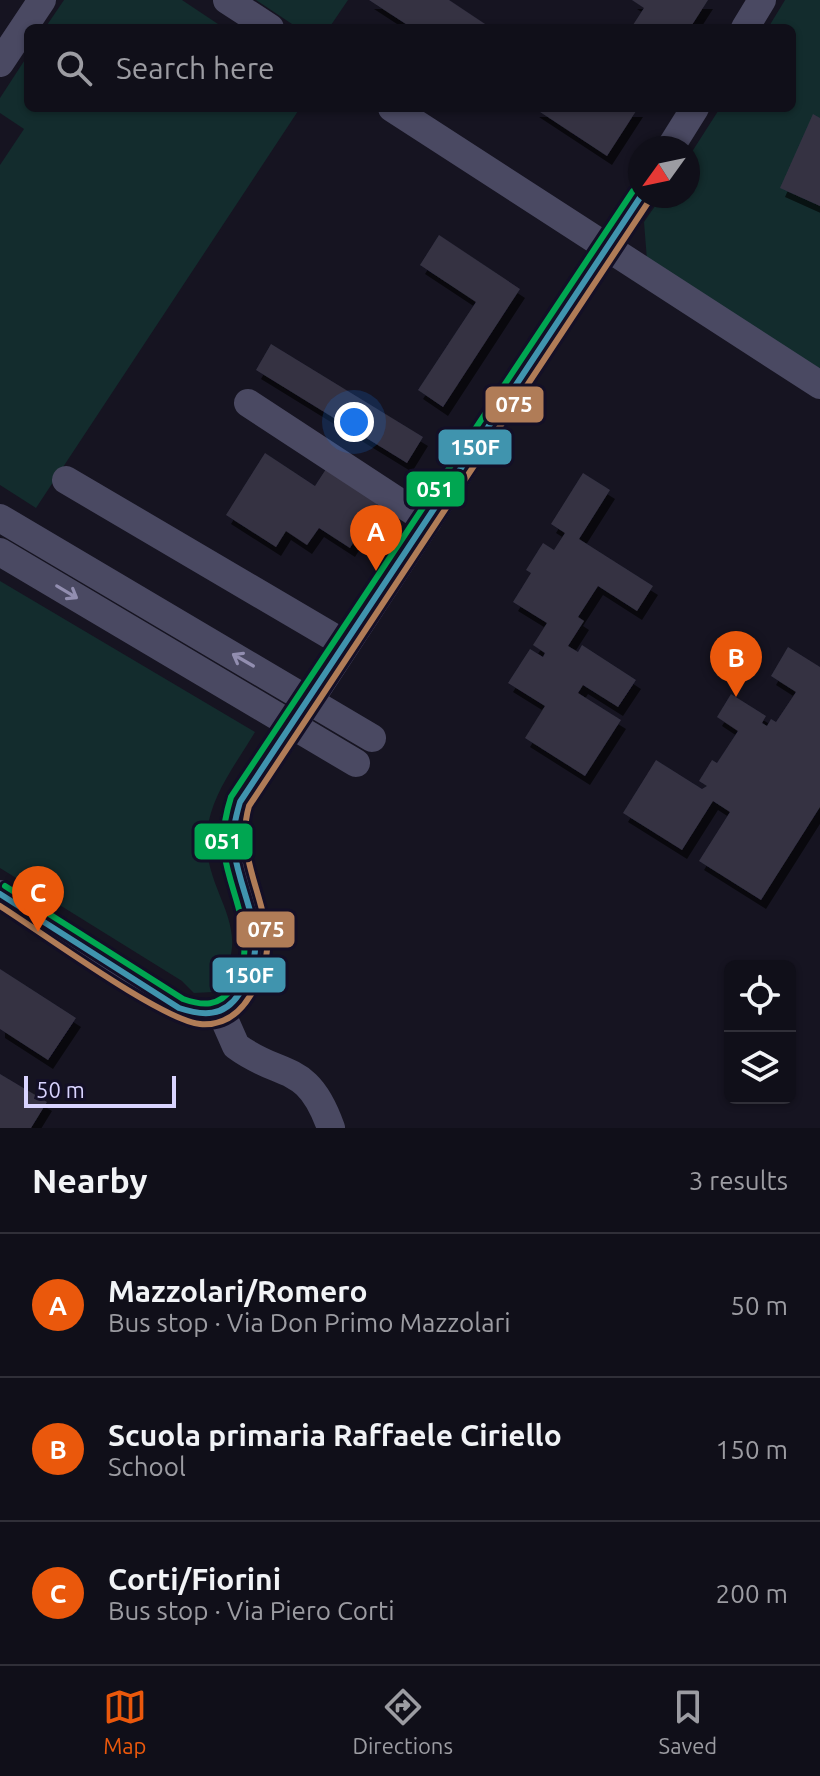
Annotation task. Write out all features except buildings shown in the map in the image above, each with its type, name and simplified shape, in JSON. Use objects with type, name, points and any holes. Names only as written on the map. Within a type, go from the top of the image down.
[{"type":"street","points":[[26,24],[42,0]]},
{"type":"street","points":[[227,0],[264,24]]},
{"type":"street","points":[[747,24],[762,0]]},
{"type":"street","points":[[0,63],[24,27]]},
{"type":"street","points":[[398,112],[820,385]]},
{"type":"street","points":[[678,136],[692,112]]},
{"type":"street","points":[[0,894],[179,1008],[199,1014],[221,1012],[243,991],[254,968],[258,945],[254,914],[236,850],[235,812],[634,208]]},
{"type":"street","points":[[248,403],[428,521]]},
{"type":"street","points":[[66,480],[345,644]]},
{"type":"street","points":[[0,518],[372,738]]},
{"type":"street","points":[[0,552],[356,763]]},
{"type":"street","points":[[221,1012],[236,1046],[292,1072],[309,1085],[322,1102],[331,1128]]},
{"type":"green space","points":[[64,0],[182,0],[218,24],[48,24]]},
{"type":"green space","points":[[256,0],[348,0],[332,24],[292,24]]},
{"type":"green space","points":[[785,0],[820,0],[820,373],[647,260],[644,222],[654,208],[700,208],[700,139],[717,112],[796,112],[796,24],[770,24]]},
{"type":"green space","points":[[24,61],[24,112],[297,112],[36,508],[0,485],[0,165],[24,129],[0,113],[0,98]]},
{"type":"green space","points":[[0,581],[255,732],[219,793],[209,818],[208,855],[231,930],[232,949],[227,969],[213,992],[194,993],[182,981],[0,868]]},
{"type":"transit line","name":"051","points":[[5,886],[183,999],[210,1003],[227,994],[241,971],[244,954],[242,920],[224,852],[224,824],[231,797],[628,199]]},
{"type":"transit line","name":"150F","points":[[0,894],[179,1008],[212,1013],[233,1002],[249,975],[255,940],[234,851],[234,826],[240,802],[633,208]]},
{"type":"transit line","name":"075","points":[[0,906],[100,973],[182,1019],[200,1024],[216,1023],[230,1018],[241,1008],[259,980],[267,950],[263,913],[246,843],[249,806],[644,208]]},
{"type":"place","name":"Mazzolari/Romero","points":[[376,571]]},
{"type":"place","name":"Scuola primaria Raffaele Ciriello","points":[[736,697]]},
{"type":"place","name":"Corti/Fiorini","points":[[38,932]]}]
